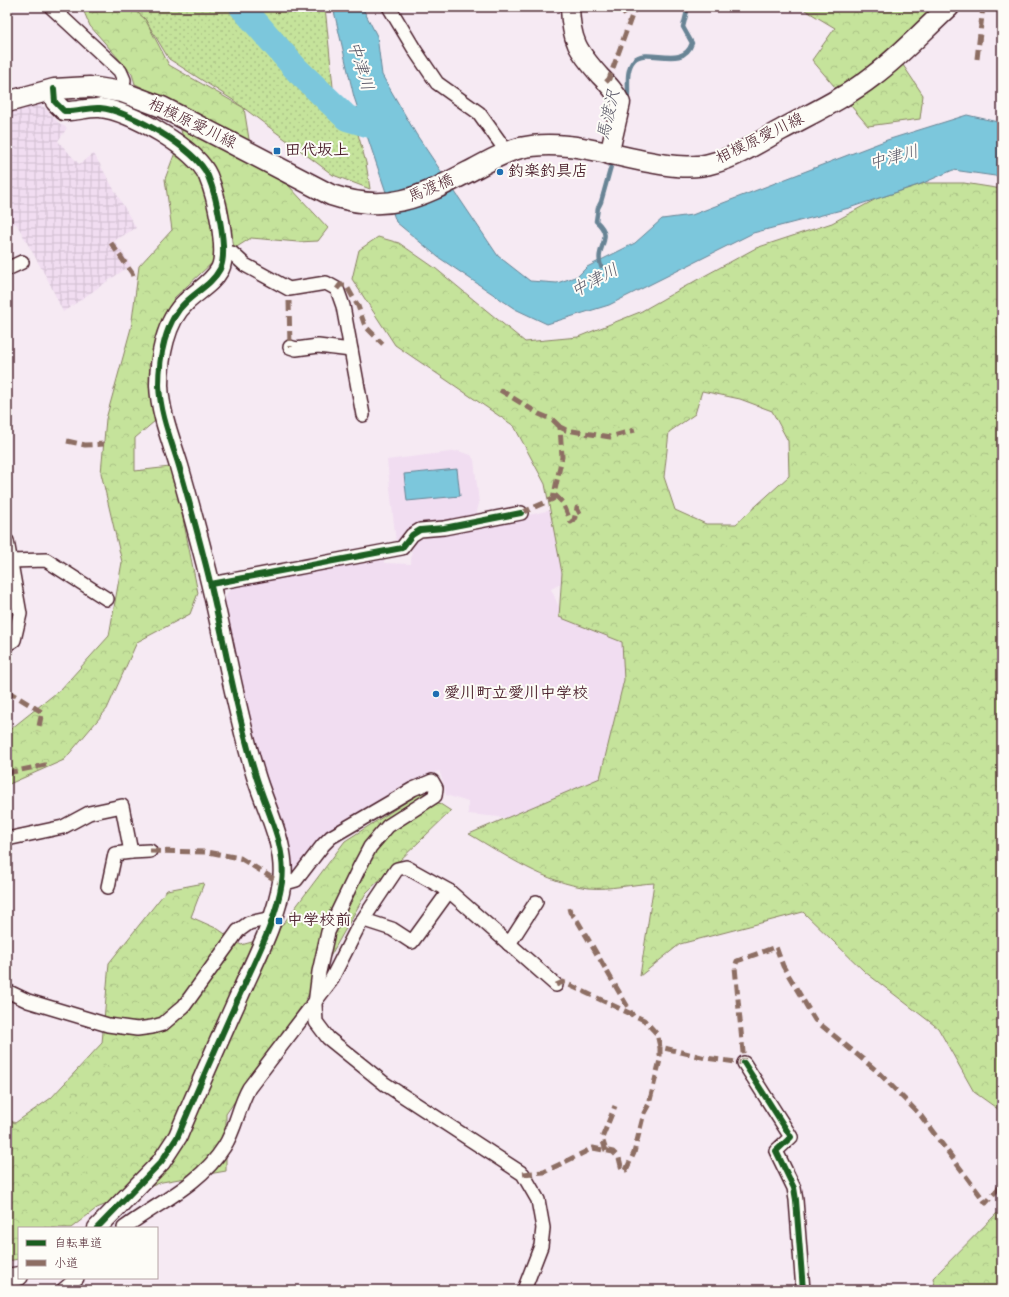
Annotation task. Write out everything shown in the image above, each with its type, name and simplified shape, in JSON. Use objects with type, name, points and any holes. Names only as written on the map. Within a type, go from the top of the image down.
[{"type":"main road","name":"相模原愛川線","points":[[498,156],[528,147],[558,145],[576,147],[609,155],[660,164],[687,166],[713,164],[734,156],[872,77],[949,7]]},
{"type":"main road","name":"相模原愛川線","points":[[7,102],[54,89],[90,87],[122,92],[157,105],[320,190],[343,200],[368,204]]},
{"type":"main road","name":"馬渡橋","points":[[368,204],[397,202],[423,194],[498,156]]},
{"type":"street","points":[[51,7],[120,71],[124,80],[122,92]]},
{"type":"street","points":[[389,7],[416,52],[437,83],[479,113],[498,156]]},
{"type":"street","points":[[570,7],[574,41],[581,53],[613,90],[621,103],[609,155]]},
{"type":"street","points":[[54,89],[55,102],[64,111],[97,107],[114,111],[153,129],[189,151],[203,166],[211,183],[222,233],[224,253],[220,268],[214,278],[183,304],[176,313],[166,338],[160,366],[160,399],[211,584],[238,711],[255,774],[282,851],[283,866],[282,884],[272,918],[178,1136],[161,1162],[98,1227]]},
{"type":"street","points":[[224,253],[232,253],[245,265],[289,289],[326,282],[337,289],[343,306],[363,415]]},
{"type":"street","points":[[7,269],[22,262]]},
{"type":"street","points":[[290,347],[296,349],[318,346],[351,350]]},
{"type":"street","points":[[211,584],[402,548],[412,535],[420,530],[444,528],[521,513]]},
{"type":"street","points":[[7,541],[9,562],[16,588],[20,614],[14,640],[7,644]]},
{"type":"street","points":[[9,562],[46,560],[106,599]]},
{"type":"street","points":[[282,884],[296,880],[323,845],[339,832],[413,789],[432,781],[435,784],[435,796],[388,826],[375,840],[366,854],[328,932],[319,972],[315,1004],[316,1022],[328,1038],[385,1084],[523,1174],[538,1200],[543,1228],[541,1246],[524,1290]]},
{"type":"street","points":[[7,839],[63,827],[89,813],[122,806],[131,852]]},
{"type":"street","points":[[108,887],[115,854],[150,851]]},
{"type":"street","points":[[126,1227],[186,1188],[215,1160],[231,1135],[242,1101],[249,1088],[315,1004],[330,982],[364,920],[397,869],[406,867],[449,891],[556,985]]},
{"type":"street","points":[[364,920],[392,929],[412,942],[449,891]]},
{"type":"street","points":[[509,944],[536,902]]},
{"type":"street","points":[[7,991],[28,1001],[108,1025],[137,1029],[163,1024],[184,1006],[238,931],[248,923],[272,918]]},
{"type":"street","points":[[744,1063],[791,1138],[776,1150],[794,1188],[802,1290]]},
{"type":"street","points":[[7,1278],[18,1276]]},
{"type":"street","points":[[63,1290],[76,1279]]},
{"type":"shaded area","points":[[36,102],[45,108],[59,123],[67,128],[58,141],[79,164],[94,154],[136,228],[114,241],[131,265],[63,312],[49,282],[16,223],[7,228],[7,165],[14,149],[7,134],[7,109]]},
{"type":"shaded area","points":[[458,451],[471,455],[474,460],[479,503],[476,515],[396,543],[387,460]]},
{"type":"shaded area","name":"愛川町立愛川中学校","points":[[551,510],[568,580],[551,589],[559,607],[622,627],[632,658],[590,826],[468,814],[468,802],[446,795],[439,771],[400,787],[318,839],[294,874],[292,874],[290,849],[266,786],[223,610],[227,593],[232,588],[245,585],[245,582],[373,558],[384,559],[384,563],[411,564],[412,543],[420,539]]},
{"type":"green space","points":[[82,7],[131,7],[145,19],[169,65],[244,108],[253,164],[288,185],[328,228],[318,241],[298,242],[251,238],[213,262],[174,298],[149,365],[155,421],[135,438],[135,471],[170,467],[175,479],[198,593],[190,614],[137,642],[107,709],[64,760],[7,785],[7,732],[61,689],[109,636],[122,562],[101,473],[106,419],[131,328],[139,266],[172,230],[165,179],[182,134],[174,103],[135,84],[132,74],[90,26]]},
{"type":"green space","points":[[131,7],[233,7],[286,66],[358,134],[366,163],[370,189],[333,175],[233,100],[169,59],[145,19]]},
{"type":"green space","points":[[252,7],[325,7],[333,87],[295,57]]},
{"type":"green space","points":[[800,7],[939,7],[901,62],[923,95],[920,119],[868,126],[812,60],[835,28]]},
{"type":"green space","points":[[925,183],[964,183],[1002,189],[1002,1112],[974,1092],[938,1028],[865,972],[803,912],[680,944],[640,976],[654,883],[589,888],[557,881],[512,859],[469,834],[600,778],[624,680],[622,642],[559,617],[562,573],[545,484],[514,426],[395,345],[352,279],[359,250],[378,237],[399,243],[435,268],[525,342],[578,337],[640,312],[756,248],[832,223],[876,199]],"holes":[[[702,391],[740,399],[772,411],[788,441],[789,476],[736,524],[706,524],[675,510],[664,477],[669,432],[695,414]]]},
{"type":"green space","points":[[422,792],[451,811],[366,893],[305,1001],[226,1114],[226,1171],[162,1182],[97,1208],[72,1227],[18,1227],[18,1259],[7,1261],[7,1119],[15,1123],[51,1098],[102,1043],[109,963],[167,890],[204,883],[191,917],[218,929],[241,945],[274,936],[345,841]]},
{"type":"green space","points":[[1002,1208],[1002,1290],[936,1290],[933,1278]]},
{"type":"water","name":"中津川","points":[[333,7],[362,7],[377,36],[382,75],[416,134],[498,256],[530,281],[557,283],[578,276],[587,267],[635,243],[662,219],[692,215],[887,140],[967,115],[1002,123],[1002,177],[953,170],[921,184],[849,208],[753,233],[609,305],[547,324],[515,309],[438,257],[396,222],[354,97]]},
{"type":"water","points":[[457,469],[460,496],[407,501],[404,474]]},
{"type":"waterway","points":[[242,7],[297,70],[347,118],[384,129]]},
{"type":"waterway","name":"馬渡沢","points":[[627,103],[628,75],[631,64],[634,60],[640,56],[647,55],[673,57],[681,56],[687,51],[692,43],[683,27],[688,7]]},
{"type":"waterway","name":"馬渡沢","points":[[601,266],[600,253],[605,238],[602,227],[596,221],[598,208],[613,159]]},
{"type":"marked path","points":[[620,7],[629,21]]},
{"type":"marked path","points":[[606,82],[609,79],[635,7]]},
{"type":"marked path","points":[[977,59],[983,7]]},
{"type":"marked path","points":[[111,243],[132,273],[134,279]]},
{"type":"marked path","points":[[337,289],[340,285],[346,285],[358,306],[365,326],[383,344]]},
{"type":"marked path","points":[[289,301],[290,347]]},
{"type":"marked path","points":[[500,390],[539,414],[553,420],[560,427]]},
{"type":"marked path","points":[[521,513],[553,499],[562,457],[560,427],[566,430],[610,437],[635,430]]},
{"type":"marked path","points":[[67,441],[85,445],[104,444]]},
{"type":"marked path","points":[[555,495],[563,503],[571,522],[574,520],[577,508],[580,514]]},
{"type":"marked path","points":[[7,691],[42,712],[38,731]]},
{"type":"marked path","points":[[7,773],[50,764]]},
{"type":"marked path","points":[[150,851],[208,852],[240,858],[282,884]]},
{"type":"marked path","points":[[569,908],[633,1016]]},
{"type":"marked path","points":[[556,985],[563,982],[644,1020],[657,1034],[660,1047],[706,1058],[744,1063],[735,967],[737,961],[776,947],[783,966],[815,1020],[877,1071],[921,1116],[986,1203],[1002,1184]]},
{"type":"marked path","points":[[523,1174],[544,1172],[593,1148],[613,1152],[619,1158],[622,1170],[626,1170],[634,1153],[644,1113],[649,1104],[660,1060],[660,1047]]},
{"type":"marked path","points":[[606,1151],[602,1138],[615,1106]]},
{"type":"cycle path","points":[[54,89],[55,102],[64,111],[96,108],[113,110],[144,123],[177,143],[191,154],[201,165],[208,176],[215,196],[223,250],[220,269],[213,279],[190,298],[179,310],[168,329],[160,363],[159,385],[161,406],[186,489],[211,585],[247,746],[278,840],[283,868],[279,897],[270,925],[178,1136],[161,1162],[98,1227]]},
{"type":"cycle path","points":[[211,584],[402,548],[412,535],[420,530],[444,528],[521,513]]},
{"type":"cycle path","points":[[744,1063],[791,1137],[776,1151],[794,1188],[803,1290]]},
{"type":"place","name":"田代坂上","points":[[277,151]]},
{"type":"place","name":"釣楽釣具店","points":[[500,172]]},
{"type":"place","name":"愛川町立愛川中学校","points":[[436,694]]},
{"type":"place","name":"中学校前","points":[[279,921]]}]
